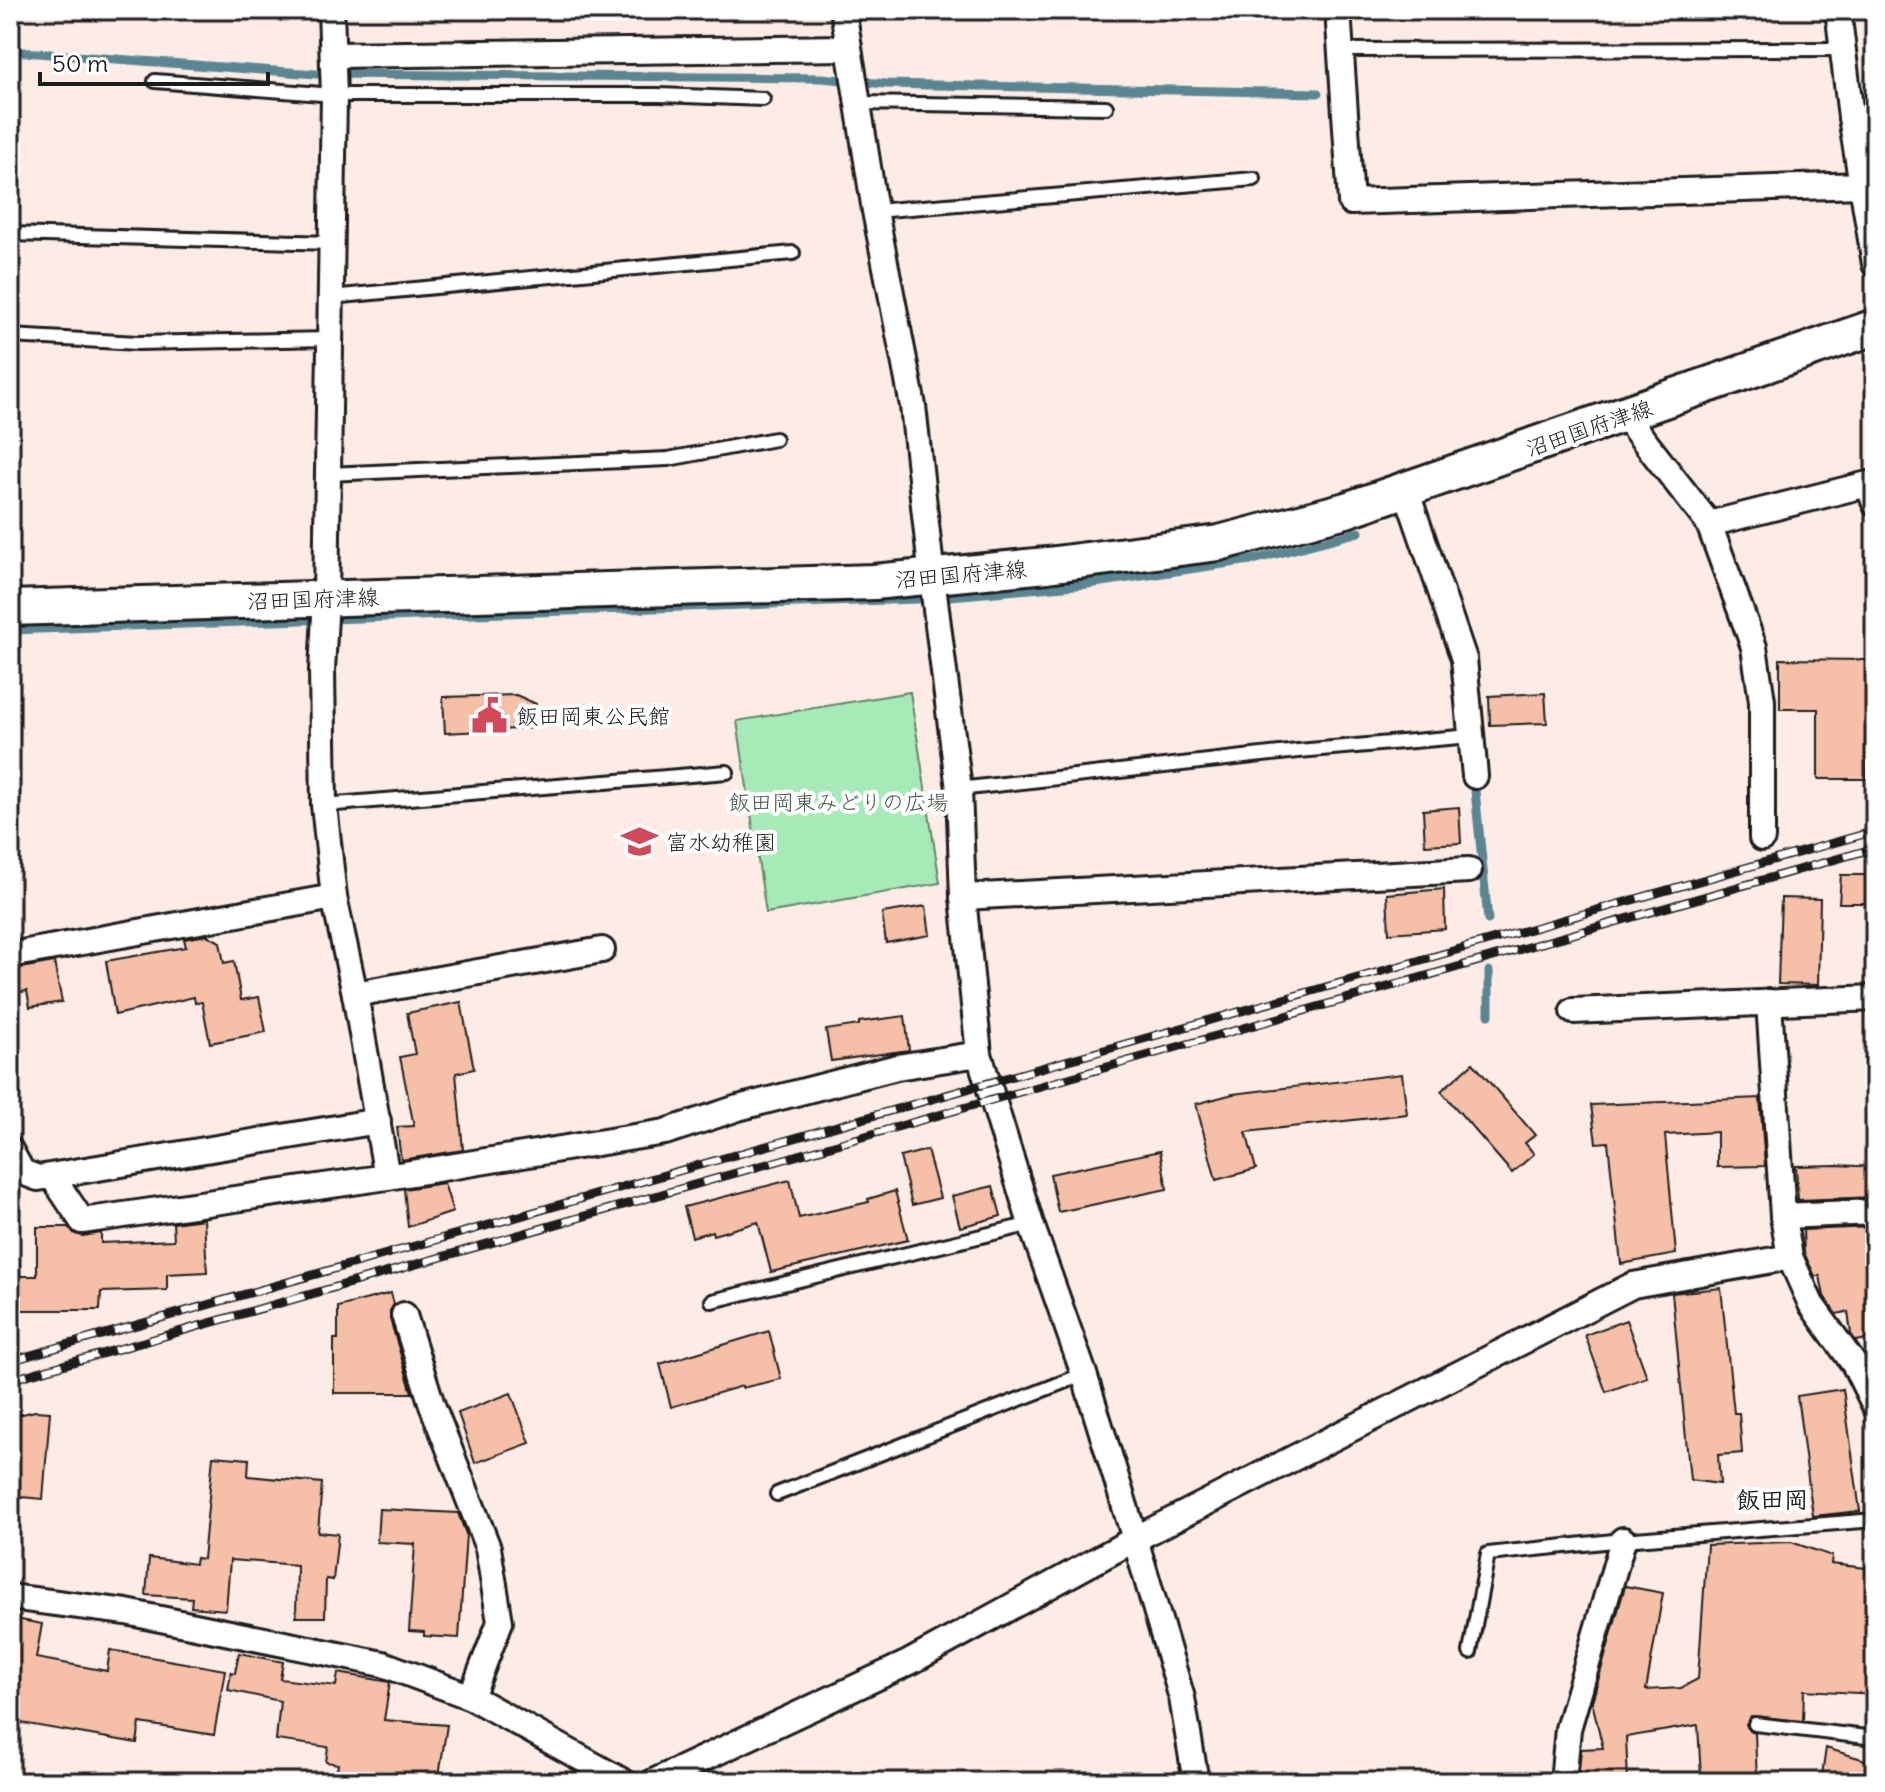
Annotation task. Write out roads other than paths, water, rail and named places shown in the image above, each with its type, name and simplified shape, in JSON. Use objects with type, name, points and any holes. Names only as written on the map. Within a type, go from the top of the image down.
[{"type":"main road","name":"沼田国府津線","points":[[10,608],[932,578],[1219,543],[1304,523],[1406,490],[1875,327]]},
{"type":"street","points":[[331,10],[334,75],[326,598],[322,670],[324,805],[334,897],[355,994],[387,1177]]},
{"type":"street","points":[[843,10],[875,211],[913,406],[959,789],[963,897],[979,1054],[1031,1224],[1084,1374],[1135,1539],[1182,1698],[1196,1782]]},
{"type":"street","points":[[1338,10],[1351,202],[1862,185]]},
{"type":"street","points":[[1838,10],[1843,49],[1863,119],[1862,185],[1875,264]]},
{"type":"street","points":[[334,75],[848,54]]},
{"type":"street","points":[[1624,415],[1709,524],[1754,647],[1762,701],[1762,838]]},
{"type":"street","points":[[1709,524],[1868,484],[1875,503]]},
{"type":"street","points":[[1406,490],[1464,659],[1475,776]]},
{"type":"street","points":[[963,897],[1469,870]]},
{"type":"street","points":[[10,955],[334,897]]},
{"type":"street","points":[[355,994],[602,950]]},
{"type":"street","points":[[1573,1011],[1875,998]]},
{"type":"street","points":[[1769,1002],[1783,1216],[1790,1257],[1811,1304],[1854,1364],[1875,1406]]},
{"type":"street","points":[[52,1176],[82,1221],[387,1177],[665,1132],[738,1108],[897,1067],[979,1054]]},
{"type":"street","points":[[10,1150],[22,1172],[38,1178],[378,1121]]},
{"type":"street","points":[[1783,1216],[1875,1212]]},
{"type":"street","points":[[653,1782],[910,1662],[1135,1539],[1633,1285],[1790,1257]]},
{"type":"street","points":[[404,1315],[432,1405],[488,1548],[500,1622],[471,1697]]},
{"type":"street","points":[[1563,1782],[1568,1729],[1623,1540]]},
{"type":"street","points":[[10,1597],[126,1612],[383,1664],[471,1697],[624,1782]]},
{"type":"lane","points":[[1341,50],[1843,49]]},
{"type":"lane","points":[[155,81],[334,75],[763,99]]},
{"type":"lane","points":[[856,98],[1106,107]]},
{"type":"lane","points":[[875,211],[1254,179]]},
{"type":"lane","points":[[10,234],[332,243]]},
{"type":"lane","points":[[331,297],[793,253]]},
{"type":"lane","points":[[10,336],[138,343],[329,339]]},
{"type":"lane","points":[[328,474],[668,459],[775,439]]},
{"type":"lane","points":[[959,789],[1298,751],[1471,736]]},
{"type":"lane","points":[[324,805],[727,772]]},
{"type":"lane","points":[[712,1301],[1031,1224]]},
{"type":"lane","points":[[777,1494],[1084,1374]]},
{"type":"lane","points":[[1470,1652],[1488,1554],[1875,1520]]},
{"type":"lane","points":[[1755,1724],[1875,1738]]},
{"type":"waterway","points":[[10,51],[316,74],[821,78],[886,84],[1318,93]]},
{"type":"waterway","points":[[10,630],[917,599],[1088,584],[1257,559],[1359,532]]},
{"type":"waterway","points":[[1475,791],[1488,920]]},
{"type":"waterway","points":[[1489,971],[1489,1015]]},
{"type":"railway","points":[[10,1361],[1875,831]]},
{"type":"railway","points":[[10,1380],[1875,848]]},
{"type":"place","name":"飯田岡東公民館","points":[[490,716]]},
{"type":"place","name":"富水幼稚園","points":[[640,842]]},
{"type":"district","name":"飯田岡","points":[[1772,1499]]},
{"type":"park label","name":"飯田岡東みどりの広場","points":[[838,802]]}]
